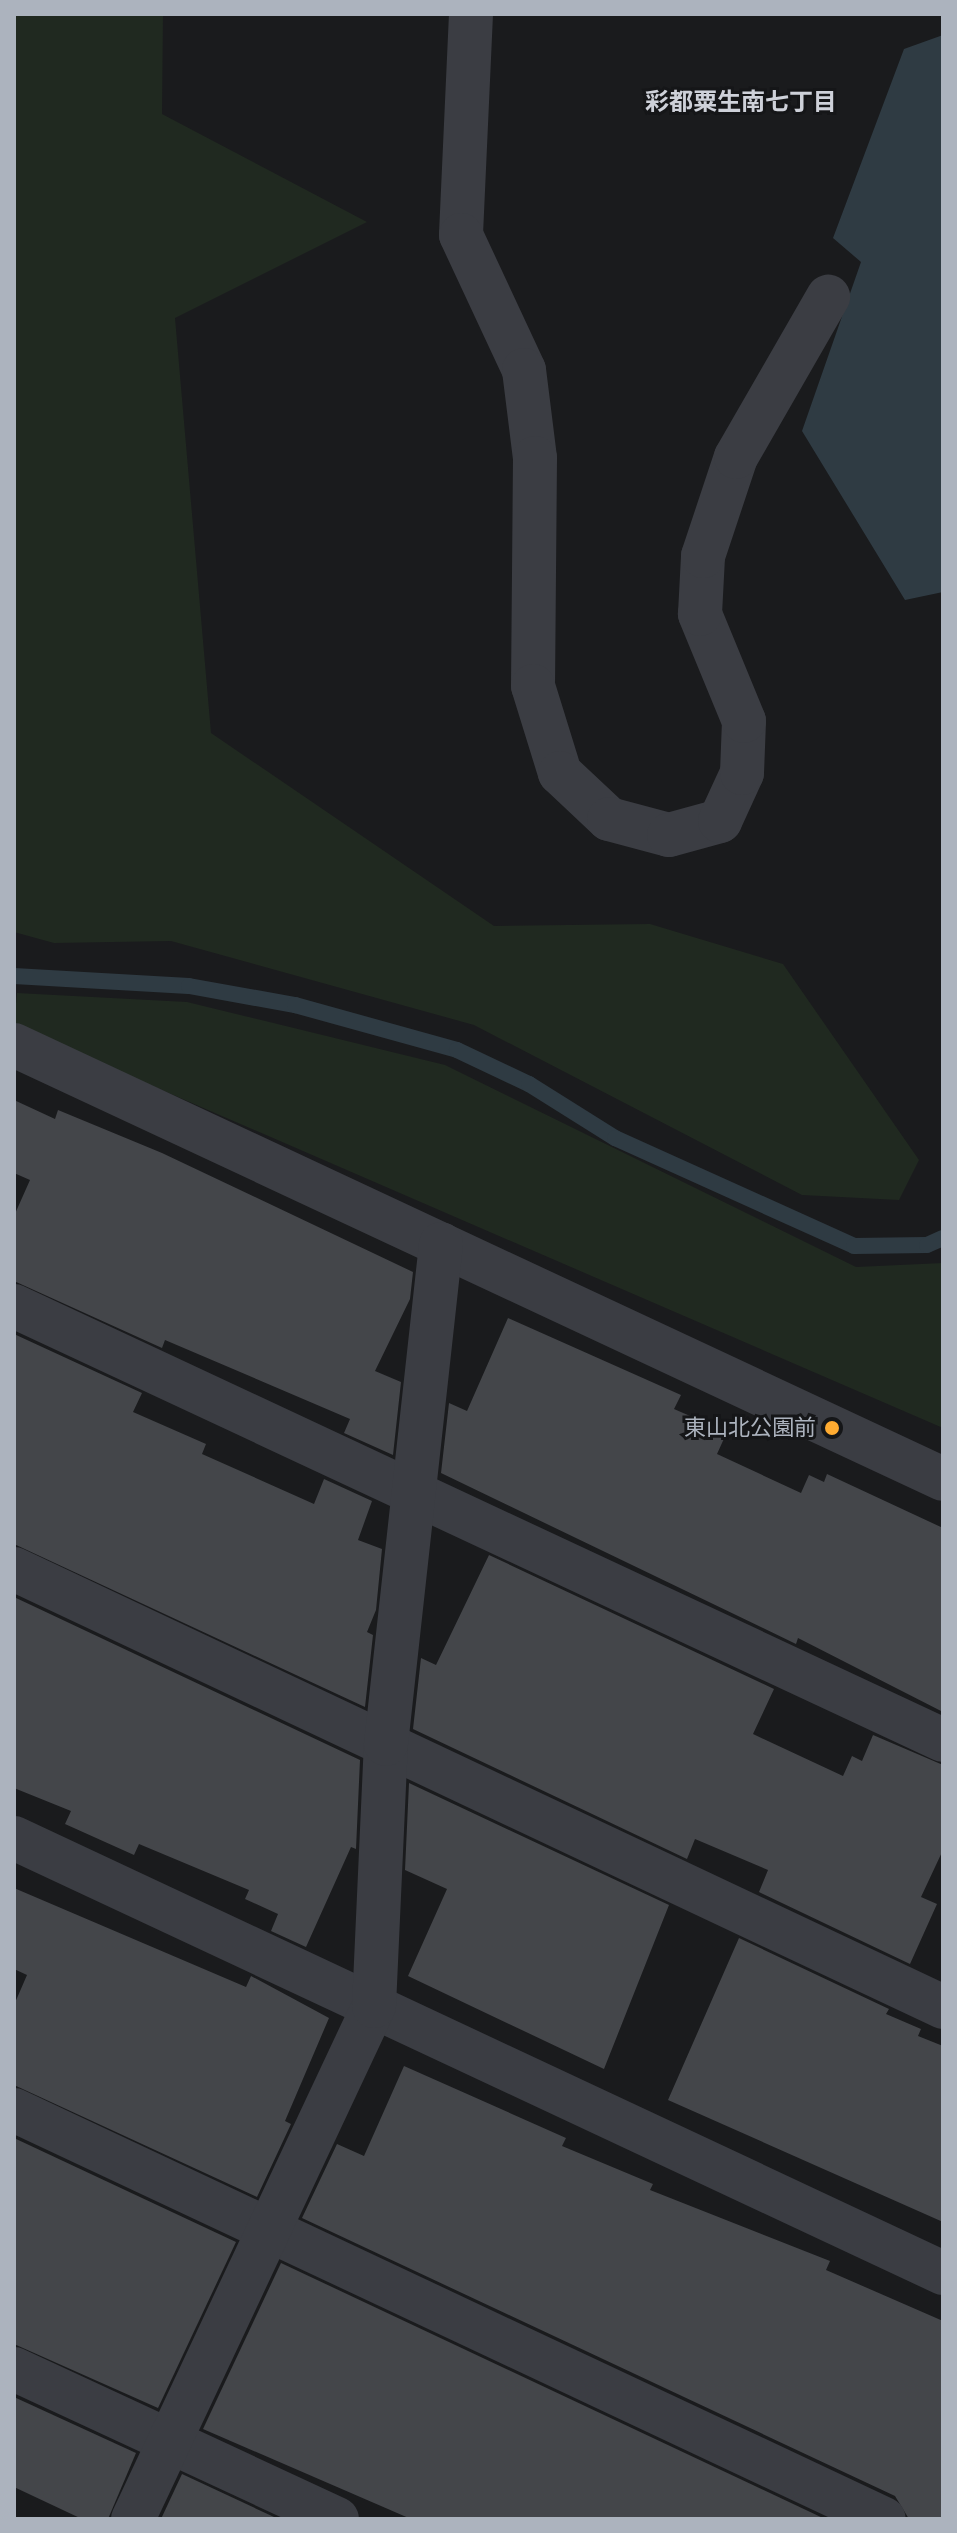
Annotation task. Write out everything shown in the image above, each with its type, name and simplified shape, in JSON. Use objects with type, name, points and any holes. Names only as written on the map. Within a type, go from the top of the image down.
[{"type":"street","points":[[471,14],[461,235],[524,370],[535,458],[533,686],[560,773],[609,819],[669,835],[720,821],[742,773],[744,721],[700,614],[703,556],[736,457],[828,297]]},
{"type":"street","points":[[14,1045],[943,1479]]},
{"type":"street","points":[[133,2519],[374,2006],[386,1744],[441,1244]]},
{"type":"street","points":[[14,1306],[943,1740]]},
{"type":"street","points":[[14,1569],[943,2007]]},
{"type":"street","points":[[14,1838],[943,2273]]},
{"type":"street","points":[[14,2110],[884,2519]]},
{"type":"street","points":[[14,2369],[337,2519]]},
{"type":"shaded area","points":[[14,14],[163,14],[162,114],[367,222],[175,318],[211,733],[494,926],[650,924],[783,964],[919,1160],[899,1200],[802,1195],[474,1025],[171,941],[54,943],[14,932]]},
{"type":"shaded area","points":[[943,35],[943,592],[905,600],[802,431],[861,262],[833,238],[904,49]]},
{"type":"shaded area","points":[[17,993],[187,1002],[445,1065],[856,1267],[943,1263],[943,1428],[14,1026]]},
{"type":"building","points":[[14,1100],[55,1119],[58,1110],[162,1153],[413,1272],[410,1299],[375,1371],[401,1382],[393,1455],[344,1433],[350,1419],[165,1340],[162,1348],[14,1281],[14,1216],[30,1180],[14,1173]]},
{"type":"building","points":[[508,1318],[681,1395],[674,1409],[727,1432],[717,1454],[801,1493],[809,1475],[824,1482],[827,1474],[943,1528],[943,1712],[798,1638],[796,1644],[441,1473],[449,1403],[467,1411]]},
{"type":"building","points":[[14,1334],[142,1393],[133,1412],[206,1444],[202,1454],[314,1504],[324,1479],[372,1501],[358,1540],[382,1549],[376,1610],[367,1632],[373,1635],[365,1707],[14,1544]]},
{"type":"building","points":[[489,1555],[774,1689],[753,1734],[843,1776],[852,1756],[862,1761],[873,1735],[943,1765],[943,1850],[921,1897],[937,1904],[910,1964],[759,1892],[768,1870],[695,1839],[687,1859],[413,1729],[421,1658],[436,1665]]},
{"type":"building","points":[[14,1597],[360,1760],[356,1849],[351,1847],[306,1947],[271,1931],[278,1914],[245,1899],[249,1890],[139,1844],[134,1855],[65,1824],[71,1811],[14,1788]]},
{"type":"building","points":[[409,1783],[669,1905],[604,2069],[408,1976],[447,1889],[405,1870]]},
{"type":"building","points":[[14,1888],[246,1987],[251,1976],[329,2018],[285,2121],[291,2124],[257,2197],[14,2085],[14,2005],[27,1975],[14,1969]]},
{"type":"building","points":[[739,1938],[889,2009],[886,2014],[921,2029],[918,2036],[943,2046],[943,2222],[668,2100]]},
{"type":"building","points":[[404,2066],[566,2138],[562,2146],[653,2184],[650,2190],[830,2261],[826,2270],[943,2321],[943,2519],[909,2519],[895,2496],[302,2218],[337,2144],[364,2156]]},
{"type":"building","points":[[14,2138],[236,2242],[158,2408],[14,2344]]},
{"type":"building","points":[[281,2263],[825,2519],[411,2519],[203,2429]]},
{"type":"building","points":[[14,2397],[136,2453],[108,2519],[82,2519],[14,2487]]},
{"type":"building","points":[[182,2474],[274,2517],[161,2519]]},
{"type":"waterway","points":[[14,976],[189,986],[295,1005],[457,1050],[529,1084],[615,1138],[854,1246],[927,1245],[943,1238]]},
{"type":"place","name":"東山北公園前","points":[[832,1428]]},
{"type":"district","name":"彩都粟生南七丁目","points":[[741,103]]}]
